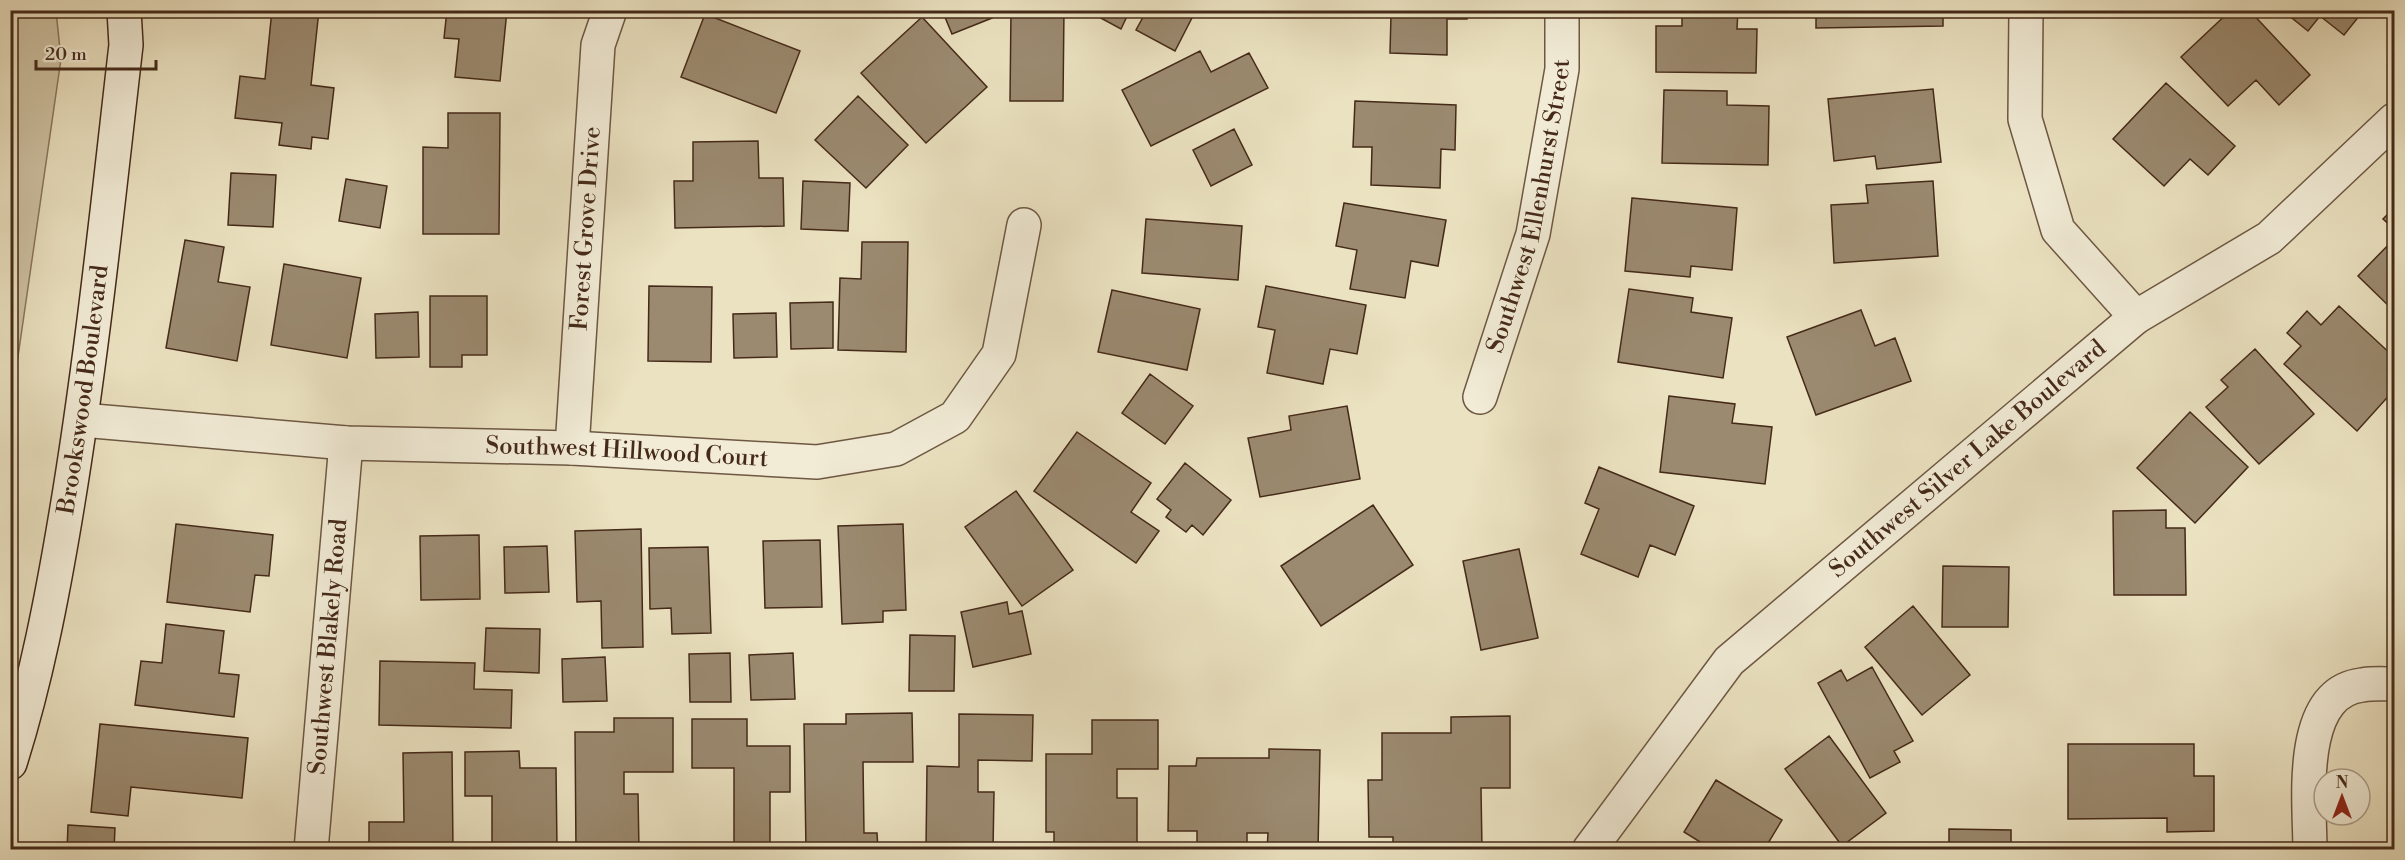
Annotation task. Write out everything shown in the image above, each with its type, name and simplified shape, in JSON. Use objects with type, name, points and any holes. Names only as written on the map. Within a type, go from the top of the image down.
[{"type":"street","name":"Brookswood Boulevard","points":[[10,763],[19,710],[50,608],[82,420],[126,45],[124,10]]},
{"type":"street","name":"Forest Grove Drive","points":[[572,448],[598,45],[610,10]]},
{"type":"street","name":"Southwest Ellenhurst Street","points":[[1480,397],[1533,234],[1562,69],[1562,10]]},
{"type":"street","points":[[2026,10],[2025,119],[2058,230],[2136,317]]},
{"type":"street","name":"Southwest Silver Lake Boulevard","points":[[1589,849],[1729,661],[2136,317],[2269,238],[2394,120]]},
{"type":"street","name":"Southwest Hillwood Court","points":[[82,420],[346,444],[572,448],[817,462],[896,450],[956,417],[999,354],[1024,225]]},
{"type":"street","name":"Southwest Blakely Road","points":[[311,849],[346,444]]},
{"type":"street","points":[[2310,849],[2312,745],[2320,717],[2333,699],[2361,684],[2394,684]]},
{"type":"shaded area","points":[[11,10],[56,11],[61,59],[11,405]]},
{"type":"building","points":[[272,10],[319,10],[311,85],[334,88],[328,139],[312,137],[311,149],[279,145],[282,123],[235,118],[240,76],[265,79]]},
{"type":"building","points":[[447,10],[507,10],[500,81],[455,77],[459,39],[444,38]]},
{"type":"building","points":[[770,10],[788,10],[784,17]]},
{"type":"building","points":[[942,10],[988,10],[992,18],[952,34]]},
{"type":"building","points":[[1011,10],[1064,10],[1063,101],[1010,101]]},
{"type":"building","points":[[1086,10],[1130,10],[1121,29]]},
{"type":"building","points":[[1147,10],[1196,10],[1175,51],[1136,30]]},
{"type":"building","points":[[1368,10],[1468,10],[1467,19],[1447,19],[1447,55],[1390,53],[1391,15],[1368,15]]},
{"type":"building","points":[[1682,10],[1738,10],[1737,29],[1757,29],[1756,73],[1656,72],[1656,26],[1682,26]]},
{"type":"building","points":[[1816,10],[1943,10],[1943,26],[1816,28]]},
{"type":"building","points":[[2231,10],[2249,10],[2310,75],[2279,105],[2256,80],[2228,106],[2181,57]]},
{"type":"building","points":[[2282,10],[2364,10],[2344,35],[2320,16],[2308,31]]},
{"type":"building","points":[[705,14],[800,51],[776,113],[681,77]]},
{"type":"building","points":[[922,17],[987,87],[926,143],[861,73]]},
{"type":"building","points":[[1200,51],[1211,72],[1249,53],[1268,88],[1151,146],[1122,90]]},
{"type":"building","points":[[2166,83],[2235,146],[2208,175],[2190,159],[2164,186],[2113,139]]},
{"type":"building","points":[[1933,89],[1941,162],[1877,169],[1875,156],[1834,161],[1828,99]]},
{"type":"building","points":[[1664,90],[1727,91],[1727,105],[1769,106],[1768,165],[1662,163]]},
{"type":"building","points":[[858,96],[908,145],[866,188],[815,140]]},
{"type":"building","points":[[1355,101],[1456,105],[1455,150],[1441,149],[1440,188],[1371,185],[1372,147],[1353,147]]},
{"type":"building","points":[[448,113],[500,113],[499,234],[423,234],[423,147],[448,148]]},
{"type":"building","points":[[1234,129],[1252,165],[1211,186],[1193,150]]},
{"type":"building","points":[[758,141],[759,178],[783,178],[784,226],[675,228],[674,181],[693,181],[693,142]]},
{"type":"building","points":[[231,173],[276,175],[273,227],[228,225]]},
{"type":"building","points":[[346,179],[387,186],[380,228],[339,221]]},
{"type":"building","points":[[803,181],[850,183],[848,231],[801,229]]},
{"type":"building","points":[[1933,181],[1938,256],[1834,263],[1831,205],[1868,203],[1866,185]]},
{"type":"building","points":[[1632,198],[1737,208],[1732,270],[1691,266],[1690,277],[1625,271]]},
{"type":"building","points":[[1344,203],[1446,220],[1438,266],[1411,261],[1405,298],[1350,289],[1357,250],[1336,246]]},
{"type":"building","points":[[2394,208],[2394,229],[2383,219]]},
{"type":"building","points":[[1146,219],[1242,226],[1238,280],[1142,273]]},
{"type":"building","points":[[2394,239],[2394,311],[2358,276]]},
{"type":"building","points":[[185,240],[224,247],[218,282],[250,287],[237,361],[166,348]]},
{"type":"building","points":[[862,242],[908,242],[906,352],[838,350],[840,278],[861,279]]},
{"type":"building","points":[[284,264],[361,278],[347,358],[271,345]]},
{"type":"building","points":[[649,286],[712,287],[711,362],[648,361]]},
{"type":"building","points":[[1266,286],[1366,305],[1357,354],[1330,349],[1323,384],[1267,373],[1275,330],[1258,327]]},
{"type":"building","points":[[1629,289],[1693,298],[1691,312],[1732,318],[1723,378],[1618,362]]},
{"type":"building","points":[[1112,290],[1200,309],[1187,370],[1098,352]]},
{"type":"building","points":[[430,296],[487,296],[487,355],[462,355],[462,367],[430,367]]},
{"type":"building","points":[[833,302],[833,348],[791,349],[790,303]]},
{"type":"building","points":[[2339,306],[2394,357],[2394,390],[2357,431],[2284,364],[2301,346],[2287,333],[2307,311],[2321,325]]},
{"type":"building","points":[[1861,310],[1875,346],[1895,338],[1911,381],[1816,415],[1787,337]]},
{"type":"building","points":[[418,312],[419,357],[376,358],[375,314]]},
{"type":"building","points":[[776,313],[777,357],[734,358],[733,314]]},
{"type":"building","points":[[2255,349],[2314,414],[2259,464],[2206,407],[2228,387],[2221,380]]},
{"type":"building","points":[[1150,374],[1193,406],[1165,444],[1122,413]]},
{"type":"building","points":[[1669,396],[1735,404],[1732,423],[1772,427],[1765,484],[1660,472]]},
{"type":"building","points":[[1347,406],[1360,479],[1260,497],[1248,438],[1291,430],[1289,416]]},
{"type":"building","points":[[2190,412],[2248,467],[2195,523],[2137,468]]},
{"type":"building","points":[[1077,432],[1151,483],[1131,512],[1159,531],[1136,563],[1034,491]]},
{"type":"building","points":[[1185,463],[1231,500],[1203,535],[1192,525],[1186,532],[1166,517],[1171,510],[1157,499]]},
{"type":"building","points":[[1599,467],[1694,506],[1675,555],[1650,545],[1638,577],[1581,554],[1599,509],[1585,503]]},
{"type":"building","points":[[1016,491],[1073,570],[1022,606],[965,527]]},
{"type":"building","points":[[1373,505],[1413,565],[1321,626],[1281,566]]},
{"type":"building","points":[[2166,510],[2166,528],[2185,528],[2186,595],[2114,595],[2113,511]]},
{"type":"building","points":[[176,524],[273,535],[269,576],[255,575],[250,612],[167,602]]},
{"type":"building","points":[[903,524],[906,610],[883,611],[883,622],[842,624],[838,526]]},
{"type":"building","points":[[641,529],[643,647],[602,648],[601,601],[577,602],[575,531]]},
{"type":"building","points":[[479,535],[480,599],[421,600],[420,536]]},
{"type":"building","points":[[820,540],[822,607],[765,608],[763,541]]},
{"type":"building","points":[[547,546],[549,592],[505,593],[504,547]]},
{"type":"building","points":[[708,547],[711,633],[672,634],[671,608],[650,609],[649,548]]},
{"type":"building","points":[[2390,547],[2394,547],[2394,613],[2391,613]]},
{"type":"building","points":[[1519,549],[1538,638],[1481,650],[1463,561]]},
{"type":"building","points":[[1943,566],[2009,567],[2008,627],[1942,627]]},
{"type":"building","points":[[1007,602],[1009,614],[1022,611],[1031,654],[973,667],[961,612]]},
{"type":"building","points":[[1913,606],[1970,675],[1922,715],[1865,647]]},
{"type":"building","points":[[166,624],[224,631],[219,673],[239,675],[234,717],[135,705],[141,661],[162,663]]},
{"type":"building","points":[[486,628],[540,629],[539,673],[484,671]]},
{"type":"building","points":[[910,635],[955,636],[954,691],[909,691]]},
{"type":"building","points":[[730,653],[731,702],[690,702],[689,654]]},
{"type":"building","points":[[793,653],[795,699],[751,700],[749,655]]},
{"type":"building","points":[[605,657],[607,701],[563,702],[562,659]]},
{"type":"building","points":[[380,661],[475,663],[474,689],[512,690],[511,728],[379,725]]},
{"type":"building","points":[[1872,667],[1913,741],[1894,751],[1900,762],[1870,778],[1818,683],[1841,670],[1847,681]]},
{"type":"building","points":[[912,713],[913,762],[863,762],[864,833],[877,833],[878,850],[806,850],[804,724],[846,724],[846,714]]},
{"type":"building","points":[[959,714],[1033,715],[1032,761],[978,760],[978,792],[994,792],[993,850],[926,850],[927,766],[959,767]]},
{"type":"building","points":[[1510,716],[1510,788],[1481,788],[1482,850],[1393,850],[1393,837],[1369,837],[1368,780],[1382,780],[1382,733],[1451,733],[1451,717]]},
{"type":"building","points":[[614,718],[673,718],[673,772],[624,772],[624,794],[638,794],[639,850],[576,850],[575,732],[614,732]]},
{"type":"building","points":[[692,719],[747,719],[747,746],[790,746],[790,792],[770,792],[770,847],[734,847],[734,768],[692,768]]},
{"type":"building","points":[[1092,720],[1158,720],[1158,769],[1117,769],[1117,798],[1137,798],[1137,850],[1054,850],[1054,832],[1046,832],[1046,754],[1092,754]]},
{"type":"building","points":[[100,724],[248,738],[242,798],[131,787],[128,816],[91,812]]},
{"type":"building","points":[[1829,736],[1886,813],[1842,846],[1785,769]]},
{"type":"building","points":[[2068,744],[2194,744],[2194,776],[2214,776],[2214,831],[2167,832],[2167,818],[2068,819]]},
{"type":"building","points":[[1269,749],[1320,750],[1318,850],[1267,850],[1268,833],[1247,833],[1247,850],[1197,850],[1197,831],[1168,831],[1169,766],[1196,766],[1197,758],[1269,758]]},
{"type":"building","points":[[519,751],[520,768],[556,768],[557,850],[492,850],[492,796],[465,796],[465,752]]},
{"type":"building","points":[[452,752],[453,850],[369,850],[369,822],[404,822],[403,753]]},
{"type":"building","points":[[2392,779],[2394,779],[2394,824],[2391,824]]},
{"type":"building","points":[[1716,780],[1782,820],[1764,850],[1713,850],[1684,832]]},
{"type":"building","points":[[68,825],[115,828],[114,850],[67,850]]},
{"type":"building","points":[[1949,829],[2011,830],[2011,850],[1949,850]]},
{"type":"building","points":[[138,844],[228,849],[228,850],[138,850]]}]
